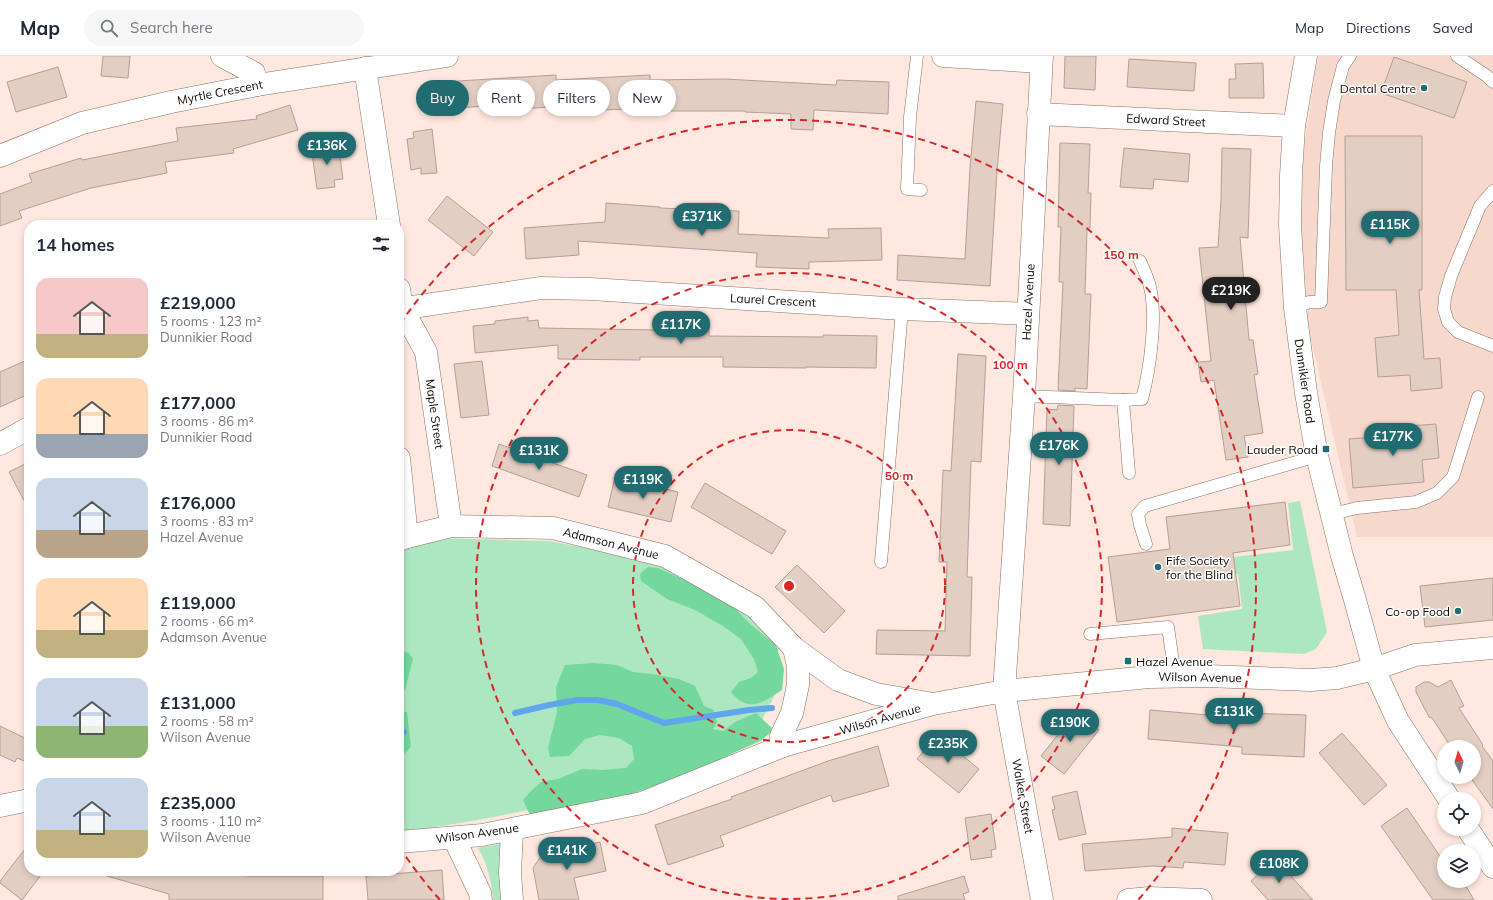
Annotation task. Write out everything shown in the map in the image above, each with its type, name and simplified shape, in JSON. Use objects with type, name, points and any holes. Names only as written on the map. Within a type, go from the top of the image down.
[{"type":"street","points":[[222,56],[254,73],[257,85]]},
{"type":"street","name":"Myrtle Crescent","points":[[0,156],[82,123],[171,102],[257,85],[447,56]]},
{"type":"street","points":[[943,56],[1042,59]]},
{"type":"street","name":"Dunnikier Road","points":[[1306,56],[1294,126],[1290,226],[1295,308],[1306,393],[1317,456],[1342,556],[1374,669],[1398,721],[1444,792]]},
{"type":"street","name":"Hazel Avenue","points":[[1004,691],[1024,396],[1042,59]]},
{"type":"street","points":[[364,68],[388,220]]},
{"type":"street","name":"Edward Street","points":[[1038,114],[1294,126]]},
{"type":"street","name":"Laurel Crescent","points":[[404,306],[541,288],[591,289],[902,309],[1028,314]]},
{"type":"street","name":"Maple Street","points":[[404,314],[426,352],[451,526]]},
{"type":"street","points":[[0,444],[24,431]]},
{"type":"street","name":"Adamson Avenue","points":[[404,538],[451,526],[553,528],[665,556],[755,607],[794,648],[838,680],[876,694],[933,704]]},
{"type":"street","points":[[783,746],[781,736],[792,713],[798,684],[798,666],[794,648]]},
{"type":"street","points":[[1374,669],[1415,655],[1493,648]]},
{"type":"street","name":"Wilson Avenue","points":[[404,842],[482,835],[642,803],[783,746],[933,704],[1004,691],[1149,676],[1311,680],[1337,678],[1374,669]]},
{"type":"street","name":"Walker Street","points":[[1004,691],[1042,900]]},
{"type":"street","points":[[0,806],[24,801]]},
{"type":"street","points":[[512,830],[510,873],[512,900]]},
{"type":"street","points":[[1473,836],[1493,867]]},
{"type":"street","points":[[454,838],[480,893],[481,900]]},
{"type":"street","points":[[1128,900],[1149,898],[1201,900]]},
{"type":"lane","points":[[917,56],[910,117],[907,189],[921,190]]},
{"type":"lane","points":[[1295,308],[1309,302],[1321,302],[1326,166],[1329,133],[1334,101],[1343,66],[1350,56]]},
{"type":"lane","points":[[1457,56],[1487,76],[1493,82]]},
{"type":"lane","points":[[1493,191],[1480,206],[1451,276],[1445,297],[1444,310],[1448,322],[1458,332],[1493,346]]},
{"type":"lane","points":[[1024,396],[1123,400],[1142,399],[1148,377],[1154,313],[1150,284],[1140,261]]},
{"type":"lane","points":[[881,562],[902,309]]},
{"type":"lane","points":[[1332,514],[1357,508],[1416,502],[1437,493],[1453,477],[1478,397]]},
{"type":"lane","points":[[1123,400],[1129,473]]},
{"type":"lane","points":[[1146,544],[1138,514],[1145,506],[1317,456]]},
{"type":"lane","points":[[1090,634],[1168,627],[1175,676]]},
{"type":"shaded area","points":[[1319,56],[1493,56],[1493,537],[1357,537],[1309,331],[1298,187]]},
{"type":"green space","points":[[1300,501],[1327,632],[1316,649],[1304,654],[1203,649],[1198,616],[1242,609],[1238,574],[1211,578],[1208,560],[1293,550],[1288,503]]},
{"type":"green space","points":[[434,538],[550,541],[661,563],[740,606],[771,639],[781,683],[761,722],[636,789],[478,820],[404,832],[404,548]]},
{"type":"green space","points":[[648,567],[658,568],[700,587],[732,605],[750,624],[776,645],[784,669],[782,690],[768,699],[756,704],[743,702],[737,698],[731,692],[739,682],[751,678],[758,672],[754,659],[741,639],[723,626],[695,610],[667,599],[641,581],[640,574]]},
{"type":"green space","points":[[404,652],[409,653],[413,659],[404,691]]},
{"type":"green space","points":[[594,663],[617,665],[633,672],[679,679],[695,686],[704,706],[714,710],[717,723],[713,729],[723,731],[735,722],[756,713],[772,728],[770,733],[760,741],[707,767],[609,802],[530,815],[523,800],[541,782],[558,779],[582,769],[602,770],[626,768],[634,759],[632,746],[619,738],[600,735],[585,739],[569,756],[550,757],[548,748],[557,712],[556,687],[565,665]]},
{"type":"green space","points":[[404,712],[407,712],[411,747],[404,754]]},
{"type":"green space","points":[[500,844],[501,900],[493,900],[492,887],[488,873],[478,848]]},
{"type":"building","points":[[103,56],[130,56],[128,78],[101,76]]},
{"type":"building","points":[[1065,56],[1096,56],[1095,90],[1064,88]]},
{"type":"building","name":"Dental Centre","points":[[1394,57],[1467,82],[1454,118],[1381,93]]},
{"type":"building","points":[[1129,59],[1196,63],[1194,91],[1127,87]]},
{"type":"building","points":[[1263,63],[1264,98],[1229,98],[1229,79],[1236,79],[1235,64]]},
{"type":"building","points":[[58,67],[67,97],[16,112],[7,82]]},
{"type":"building","points":[[556,75],[556,80],[543,80],[543,107],[535,108],[535,80],[477,80],[477,107],[469,107],[469,80]]},
{"type":"building","points":[[650,75],[650,80],[618,80],[618,109],[610,110],[610,80],[556,80]]},
{"type":"building","points":[[724,79],[836,85],[837,80],[889,82],[888,114],[814,110],[813,130],[791,129],[791,114],[745,111],[676,111],[676,80],[650,80]]},
{"type":"building","points":[[976,101],[1003,104],[997,171],[990,286],[897,280],[898,255],[965,259],[970,168]]},
{"type":"building","points":[[290,105],[298,130],[233,149],[234,153],[165,162],[167,173],[91,188],[19,211],[22,218],[0,226],[0,194],[32,182],[29,174],[81,158],[82,160],[178,141],[176,128],[257,119],[256,116]]},
{"type":"building","points":[[432,129],[437,173],[421,174],[421,168],[411,170],[407,139],[414,138],[413,132]]},
{"type":"building","points":[[1345,136],[1422,136],[1422,290],[1419,290],[1424,359],[1440,358],[1442,388],[1411,391],[1410,375],[1378,377],[1375,338],[1399,335],[1396,290],[1346,290]]},
{"type":"building","points":[[332,143],[333,150],[339,149],[343,179],[334,180],[335,187],[317,189],[311,146]]},
{"type":"building","points":[[1060,143],[1090,144],[1088,193],[1091,193],[1090,228],[1087,228],[1085,294],[1091,294],[1087,389],[1075,388],[1075,391],[1058,390],[1063,282],[1059,282],[1061,227],[1058,227]]},
{"type":"building","points":[[1124,148],[1190,154],[1188,182],[1154,179],[1153,189],[1120,187]]},
{"type":"building","points":[[1222,148],[1251,149],[1248,238],[1240,237],[1249,340],[1253,340],[1258,374],[1254,375],[1263,433],[1244,436],[1248,457],[1226,460],[1214,380],[1201,382],[1198,362],[1211,361],[1199,248],[1218,247]]},
{"type":"building","points":[[447,196],[493,232],[474,256],[428,220]]},
{"type":"building","points":[[606,203],[660,208],[739,211],[738,234],[829,238],[828,229],[881,228],[882,260],[809,262],[809,269],[756,267],[757,253],[578,241],[579,255],[526,259],[524,228],[605,222]]},
{"type":"building","points":[[528,317],[528,321],[538,320],[539,328],[656,330],[656,325],[709,325],[709,336],[877,336],[876,368],[723,367],[723,357],[640,357],[640,360],[558,359],[558,345],[475,353],[473,326],[495,324],[495,321]]},
{"type":"building","points":[[958,354],[986,356],[981,462],[971,461],[967,577],[972,577],[970,656],[876,654],[877,630],[945,631],[947,562],[939,562],[943,470],[951,471]]},
{"type":"building","points":[[24,361],[24,396],[0,407],[0,372]]},
{"type":"building","points":[[482,361],[489,415],[461,418],[454,364]]},
{"type":"building","points":[[1058,405],[1074,406],[1070,526],[1043,524],[1047,409],[1057,410]]},
{"type":"building","points":[[1436,424],[1439,458],[1422,460],[1424,482],[1353,488],[1349,439],[1410,434],[1409,426]]},
{"type":"building","points":[[499,444],[587,475],[579,497],[492,466]]},
{"type":"building","points":[[24,464],[24,500],[9,472]]},
{"type":"building","points":[[615,477],[678,492],[671,522],[608,507]]},
{"type":"building","points":[[705,483],[786,531],[772,554],[691,507]]},
{"type":"building","name":"Fife Society for the Blind","points":[[1285,502],[1290,545],[1233,553],[1240,606],[1117,622],[1108,557],[1170,549],[1166,517]]},
{"type":"building","points":[[797,565],[845,611],[824,633],[775,587]]},
{"type":"building","name":"Co-op Food","points":[[1493,578],[1493,620],[1425,627],[1420,586]]},
{"type":"building","points":[[1451,680],[1464,706],[1459,708],[1480,740],[1446,740],[1432,718],[1429,717],[1416,692],[1416,687],[1424,682],[1429,682],[1438,687]]},
{"type":"building","points":[[1150,710],[1243,718],[1243,713],[1306,715],[1304,757],[1242,754],[1242,747],[1148,739]]},
{"type":"building","points":[[1075,713],[1099,730],[1064,774],[1041,756]]},
{"type":"building","points":[[0,726],[24,738],[24,761],[17,758],[15,762],[0,755]]},
{"type":"building","points":[[1342,733],[1387,785],[1364,805],[1319,753]]},
{"type":"building","points":[[937,735],[979,769],[959,793],[917,759]]},
{"type":"building","points":[[1481,742],[1483,745],[1482,746],[1493,761],[1493,809],[1475,784],[1481,784]]},
{"type":"building","points":[[878,746],[889,786],[833,802],[831,795],[720,836],[724,846],[668,865],[655,825],[732,799],[731,797],[828,761]]},
{"type":"building","points":[[1077,791],[1086,834],[1059,840],[1052,810],[1055,809],[1052,797]]},
{"type":"building","points":[[1407,808],[1437,852],[1437,888],[1467,888],[1474,900],[1433,900],[1381,826]]},
{"type":"building","points":[[991,814],[996,849],[991,850],[992,857],[971,860],[965,818]]},
{"type":"building","points":[[1172,828],[1228,833],[1225,865],[1184,862],[1183,868],[1153,866],[1085,871],[1082,844],[1172,837]]},
{"type":"building","points":[[600,842],[606,871],[574,878],[579,900],[539,900],[533,868],[543,853]]},
{"type":"building","points":[[24,850],[24,876],[40,876],[22,900],[0,883]]},
{"type":"building","points":[[1275,859],[1313,900],[1268,900],[1251,881]]},
{"type":"building","points":[[442,870],[444,900],[368,900],[366,876],[404,876],[404,873]]},
{"type":"building","points":[[107,876],[323,876],[323,900],[169,900],[169,894]]},
{"type":"building","points":[[964,876],[969,892],[963,894],[965,900],[898,900],[898,896]]},
{"type":"waterway","points":[[515,713],[577,700],[598,700],[617,704],[664,723],[772,708]]},
{"type":"place","name":"Dental Centre","points":[[1424,88]]},
{"type":"place","name":"Lauder Road","points":[[1326,449]]},
{"type":"place","name":"Fife Society for the Blind","points":[[1158,567]]},
{"type":"place","name":"Co-op Food","points":[[1458,611]]},
{"type":"place","name":"Hazel Avenue","points":[[1128,661]]}]
